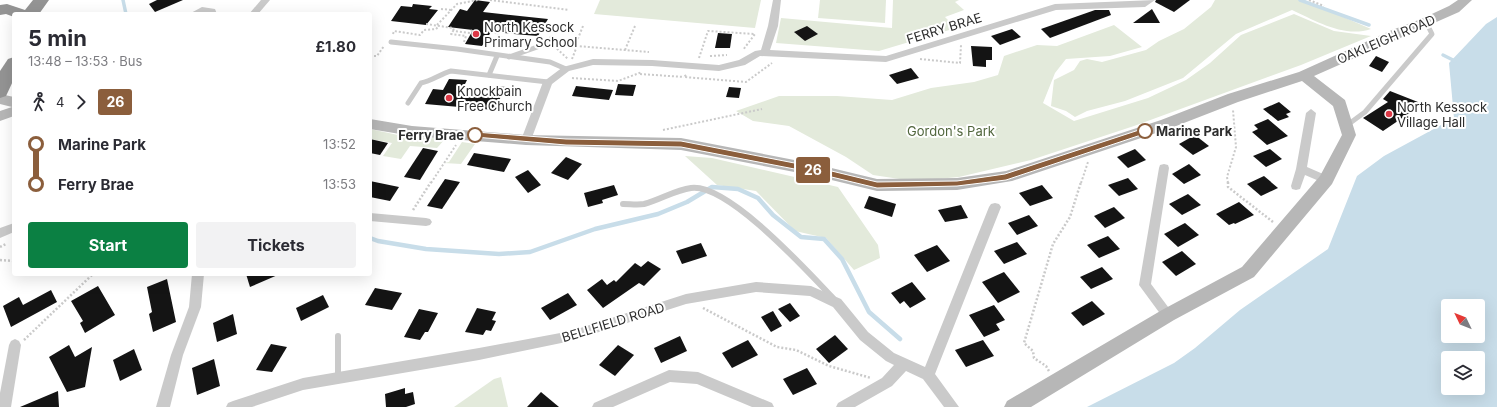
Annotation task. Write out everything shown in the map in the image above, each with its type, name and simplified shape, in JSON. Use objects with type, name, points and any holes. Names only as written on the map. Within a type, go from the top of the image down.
[{"type":"highway","points":[[31,12],[40,0]]},
{"type":"highway","points":[[0,10],[7,9],[15,12]]},
{"type":"highway","points":[[3,100],[7,71]]},
{"type":"street","points":[[255,12],[266,0]]},
{"type":"street","points":[[765,53],[773,26],[777,0]]},
{"type":"street","name":"FERRY BRAE","points":[[548,82],[557,77],[569,65],[593,62],[652,63],[719,68],[742,63],[758,53],[886,59],[1055,7],[1145,4],[1151,0]]},
{"type":"street","name":"OAKLEIGH ROAD","points":[[372,124],[412,131],[526,140],[681,144],[815,170],[877,185],[957,184],[1006,177],[1166,124],[1233,98],[1304,75],[1397,33],[1426,22],[1454,9],[1466,0]]},
{"type":"street","points":[[1109,4],[1115,15]]},
{"type":"street","points":[[200,12],[206,10],[212,10],[212,12]]},
{"type":"street","points":[[1014,407],[1168,315],[1248,272],[1326,180],[1348,135],[1340,104],[1304,75]]},
{"type":"street","points":[[526,140],[548,82]]},
{"type":"street","points":[[0,116],[12,112]]},
{"type":"street","points":[[1296,186],[1311,112]]},
{"type":"street","points":[[1164,168],[1145,285],[1168,315]]},
{"type":"street","points":[[1300,169],[1326,180]]},
{"type":"street","points":[[952,407],[928,374],[995,207]]},
{"type":"street","points":[[372,217],[426,222]]},
{"type":"street","points":[[0,233],[12,228]]},
{"type":"street","points":[[163,407],[177,355],[195,308],[198,276]]},
{"type":"street","name":"BELLFIELD ROAD","points":[[233,407],[303,384],[479,354],[570,336],[686,299],[756,287],[811,291],[837,303],[864,336],[890,357],[928,374]]},
{"type":"street","points":[[4,407],[15,344]]},
{"type":"street","points":[[843,407],[887,382],[904,364]]},
{"type":"street","points":[[599,407],[669,376],[698,378],[767,407]]},
{"type":"lane","points":[[1346,126],[1365,112],[1432,34],[1426,22]]},
{"type":"lane","points":[[509,57],[515,53],[550,40]]},
{"type":"lane","points":[[390,42],[457,49],[497,56],[569,65]]},
{"type":"lane","points":[[489,75],[497,56]]},
{"type":"lane","points":[[408,103],[422,83],[431,82],[441,74],[451,71],[548,82]]},
{"type":"lane","points":[[623,204],[643,204],[691,188],[704,188],[753,220],[804,266],[837,303]]},
{"type":"lane","points":[[338,336],[338,378]]},
{"type":"path","points":[[437,25],[457,4],[478,0]]},
{"type":"path","points":[[490,0],[569,10]]},
{"type":"path","points":[[1309,0],[1324,6]]},
{"type":"path","points":[[441,9],[452,10]]},
{"type":"path","points":[[426,24],[453,28],[454,31],[470,34],[472,30]]},
{"type":"path","points":[[583,26],[577,41],[577,46],[649,52]]},
{"type":"path","points":[[625,50],[635,26]]},
{"type":"path","points":[[694,56],[701,56],[708,30],[755,34],[742,50]]},
{"type":"path","points":[[454,31],[452,34],[466,36],[464,42],[457,49]]},
{"type":"path","points":[[486,53],[495,48],[510,46],[511,43],[497,35],[495,32]]},
{"type":"path","points":[[550,40],[568,60],[569,65]]},
{"type":"path","points":[[707,56],[730,55]]},
{"type":"path","points":[[640,74],[652,63]]},
{"type":"path","points":[[557,77],[618,81],[640,74],[684,77]]},
{"type":"path","points":[[1233,98],[1236,147],[1227,177],[1228,187],[1283,230]]},
{"type":"path","points":[[641,143],[646,136],[671,128],[762,109]]},
{"type":"path","points":[[406,220],[463,134]]},
{"type":"path","points":[[1054,382],[1046,366],[1034,358],[1033,350],[1024,343],[1053,244],[1070,217],[1093,148]]},
{"type":"path","points":[[0,260],[12,261]]},
{"type":"path","points":[[15,344],[22,342],[91,276]]},
{"type":"path","points":[[686,299],[777,347],[796,350],[828,366],[887,382]]},
{"type":"green space","points":[[600,0],[761,0],[755,28],[594,14]]},
{"type":"green space","points":[[820,0],[886,0],[885,23],[818,18]]},
{"type":"green space","points":[[893,0],[959,0],[955,2],[964,10],[945,17],[956,28],[879,51],[776,43],[781,18],[892,28]]},
{"type":"green space","points":[[1215,0],[1304,0],[1371,29],[1361,31],[1340,30],[1320,23],[1292,10],[1236,34],[1183,78],[1125,101],[1087,111],[1075,117],[1066,111],[1051,106],[1054,80],[1074,70],[1080,61],[1087,59],[1102,62],[1146,50],[1159,41],[1184,29],[1211,7]]},
{"type":"green space","name":"Gordon's Park","points":[[1294,14],[1334,31],[1371,36],[1301,65],[1134,126],[1031,160],[959,177],[913,181],[873,175],[846,157],[789,126],[753,121],[736,111],[779,96],[837,96],[892,100],[931,88],[974,82],[998,75],[1004,56],[1037,45],[1057,46],[1114,25],[1142,47],[1110,56],[1066,59],[1055,73],[1043,103],[1074,121],[1148,98],[1186,80],[1210,63],[1241,35]]},
{"type":"green space","points":[[372,129],[398,135],[445,139],[437,148],[410,146],[401,159],[383,156],[392,143],[372,139]]},
{"type":"green space","points":[[462,142],[475,144],[461,164],[444,163],[449,162]]},
{"type":"green space","points":[[685,156],[712,158],[838,187],[878,245],[880,258],[854,270],[826,238],[795,231],[756,191],[717,185]]},
{"type":"green space","points":[[501,377],[508,407],[454,407],[494,379]]},
{"type":"water","points":[[1497,17],[1497,407],[1087,407],[1174,363],[1195,348],[1240,310],[1328,249],[1357,176],[1384,156],[1454,118],[1449,63],[1486,24]]},
{"type":"building","points":[[157,0],[183,0],[155,12],[149,4]]},
{"type":"building","points":[[475,0],[490,2],[483,12],[548,19],[538,36],[491,32],[482,46],[465,44],[473,30],[448,27],[460,9],[467,11]]},
{"type":"building","points":[[1156,0],[1190,0],[1174,12],[1155,2]]},
{"type":"building","points":[[413,4],[432,6],[429,9],[438,10],[426,25],[391,21],[401,6],[412,7]]},
{"type":"building","points":[[1152,9],[1160,23],[1133,23]]},
{"type":"building","points":[[1095,10],[1109,10],[1111,15],[1050,38],[1041,29]]},
{"type":"building","points":[[807,26],[818,34],[805,41],[794,32]]},
{"type":"building","points":[[1012,29],[1021,37],[1000,45],[991,36]]},
{"type":"building","points":[[718,33],[732,34],[730,48],[715,48]]},
{"type":"building","points":[[971,46],[992,47],[992,60],[986,60],[986,67],[973,66]]},
{"type":"building","points":[[1376,56],[1389,62],[1382,72],[1369,66]]},
{"type":"building","points":[[911,68],[919,78],[897,84],[889,75]]},
{"type":"building","name":"Knockbain Free Church","points":[[449,79],[467,80],[461,92],[490,94],[495,86],[506,87],[494,110],[425,104],[433,89],[443,90]]},
{"type":"building","points":[[618,84],[636,85],[633,96],[615,95]]},
{"type":"building","points":[[576,86],[613,90],[609,100],[572,96]]},
{"type":"building","points":[[729,87],[741,88],[739,98],[726,97]]},
{"type":"building","name":"North Kessock Village Hall","points":[[1390,91],[1423,104],[1383,131],[1363,118],[1388,102],[1383,99]]},
{"type":"building","points":[[1279,102],[1291,112],[1286,114],[1289,117],[1278,121],[1263,109]]},
{"type":"building","points":[[1268,119],[1288,136],[1267,145],[1252,132],[1258,129],[1254,125]]},
{"type":"building","points":[[1195,135],[1209,146],[1193,155],[1179,144]]},
{"type":"building","points":[[372,139],[388,143],[380,155],[372,153]]},
{"type":"building","points":[[423,148],[438,151],[420,180],[404,177]]},
{"type":"building","points":[[1135,149],[1146,160],[1128,168],[1117,157]]},
{"type":"building","points":[[1270,149],[1282,159],[1266,167],[1253,156]]},
{"type":"building","points":[[474,153],[511,159],[504,172],[467,165]]},
{"type":"building","points":[[566,157],[582,164],[568,180],[551,173]]},
{"type":"building","points":[[1189,164],[1201,175],[1184,184],[1172,174]]},
{"type":"building","points":[[528,170],[541,185],[528,193],[515,177]]},
{"type":"building","points":[[1264,176],[1278,188],[1261,196],[1247,184]]},
{"type":"building","points":[[1128,178],[1138,189],[1119,196],[1108,185]]},
{"type":"building","points":[[445,179],[460,182],[442,209],[427,206]]},
{"type":"building","points":[[372,181],[399,187],[390,201],[372,197]]},
{"type":"building","points":[[614,185],[618,195],[602,200],[603,203],[588,207],[584,193]]},
{"type":"building","points":[[1042,185],[1053,198],[1030,206],[1019,193]]},
{"type":"building","points":[[1188,194],[1201,205],[1182,215],[1169,204]]},
{"type":"building","points":[[869,196],[896,204],[892,217],[864,208]]},
{"type":"building","points":[[1239,202],[1254,215],[1235,224],[1229,225],[1216,214]]},
{"type":"building","points":[[961,205],[968,218],[945,222],[938,210]]},
{"type":"building","points":[[1114,207],[1125,218],[1105,228],[1094,216]]},
{"type":"building","points":[[1029,215],[1038,226],[1017,235],[1008,223]]},
{"type":"building","points":[[1185,223],[1199,235],[1178,247],[1164,234]]},
{"type":"building","points":[[1108,236],[1120,249],[1099,258],[1087,245]]},
{"type":"building","points":[[1017,242],[1027,254],[1004,264],[994,251]]},
{"type":"building","points":[[701,243],[707,256],[682,264],[676,251]]},
{"type":"building","points":[[937,245],[950,261],[927,272],[914,255]]},
{"type":"building","points":[[1182,251],[1196,264],[1176,276],[1162,262]]},
{"type":"building","points":[[648,261],[661,269],[644,286],[639,283],[603,308],[587,290],[602,279],[607,285],[614,280],[616,282],[635,263],[641,267]]},
{"type":"building","points":[[1102,267],[1113,279],[1091,289],[1080,277]]},
{"type":"building","points":[[1004,272],[1020,292],[998,303],[982,282]]},
{"type":"building","points":[[247,276],[275,276],[250,287]]},
{"type":"building","points":[[167,279],[176,322],[153,332],[149,314],[152,312],[147,287]]},
{"type":"building","points":[[912,282],[926,299],[910,308],[904,301],[900,304],[891,293]]},
{"type":"building","points":[[98,286],[115,315],[85,333],[80,323],[83,321],[71,301]]},
{"type":"building","points":[[375,288],[402,293],[392,310],[365,305]]},
{"type":"building","points":[[51,290],[57,302],[11,327],[3,306],[19,297],[23,305]]},
{"type":"building","points":[[568,293],[577,305],[550,320],[541,308]]},
{"type":"building","points":[[323,295],[329,307],[301,321],[296,308]]},
{"type":"building","points":[[1092,301],[1105,314],[1083,326],[1071,313]]},
{"type":"building","points":[[790,303],[800,316],[790,322],[778,309]]},
{"type":"building","points":[[994,305],[1005,320],[996,324],[1000,330],[984,337],[969,315]]},
{"type":"building","points":[[477,308],[496,312],[492,320],[496,321],[491,331],[486,330],[483,335],[465,332]]},
{"type":"building","points":[[419,309],[438,313],[428,332],[425,332],[420,340],[404,337]]},
{"type":"building","points":[[773,311],[782,326],[771,332],[761,317]]},
{"type":"building","points":[[233,314],[237,334],[217,342],[213,323]]},
{"type":"building","points":[[835,335],[848,349],[829,363],[816,349]]},
{"type":"building","points":[[680,336],[687,351],[661,363],[654,348]]},
{"type":"building","points":[[748,340],[758,355],[732,368],[722,353]]},
{"type":"building","points":[[983,340],[994,356],[966,367],[955,350]]},
{"type":"building","points":[[271,344],[287,347],[272,372],[256,370]]},
{"type":"building","points":[[69,345],[75,357],[92,347],[85,387],[67,392],[49,357]]},
{"type":"building","points":[[618,345],[634,355],[615,376],[599,365]]},
{"type":"building","points":[[134,349],[142,370],[120,381],[113,360]]},
{"type":"building","points":[[214,359],[220,386],[197,395],[192,368]]},
{"type":"building","points":[[807,368],[817,384],[793,395],[783,379]]},
{"type":"building","points":[[405,388],[405,394],[413,392],[415,404],[406,407],[386,407],[385,394]]},
{"type":"building","points":[[58,391],[59,407],[20,407]]},
{"type":"building","points":[[541,392],[559,407],[527,407]]},
{"type":"waterway","points":[[123,0],[126,12]]},
{"type":"waterway","points":[[1300,0],[1369,25]]},
{"type":"waterway","points":[[1443,55],[1455,61]]},
{"type":"waterway","points":[[372,239],[426,249],[499,254],[530,252],[595,229],[658,214],[687,202],[712,187],[738,189],[758,198],[773,215],[801,237],[824,239],[842,259],[869,312],[900,339]]},
{"type":"bus line","name":"26","points":[[475,135],[566,142],[681,144],[815,170],[877,185],[957,184],[1006,177],[1145,131]]},
{"type":"place","name":"North Kessock Primary School","points":[[476,34]]},
{"type":"place","name":"Knockbain Free Church","points":[[449,98]]},
{"type":"place","name":"North Kessock Village Hall","points":[[1389,114]]},
{"type":"place","name":"Marine Park","points":[[1145,131]]},
{"type":"place","name":"Ferry Brae","points":[[475,135]]}]
